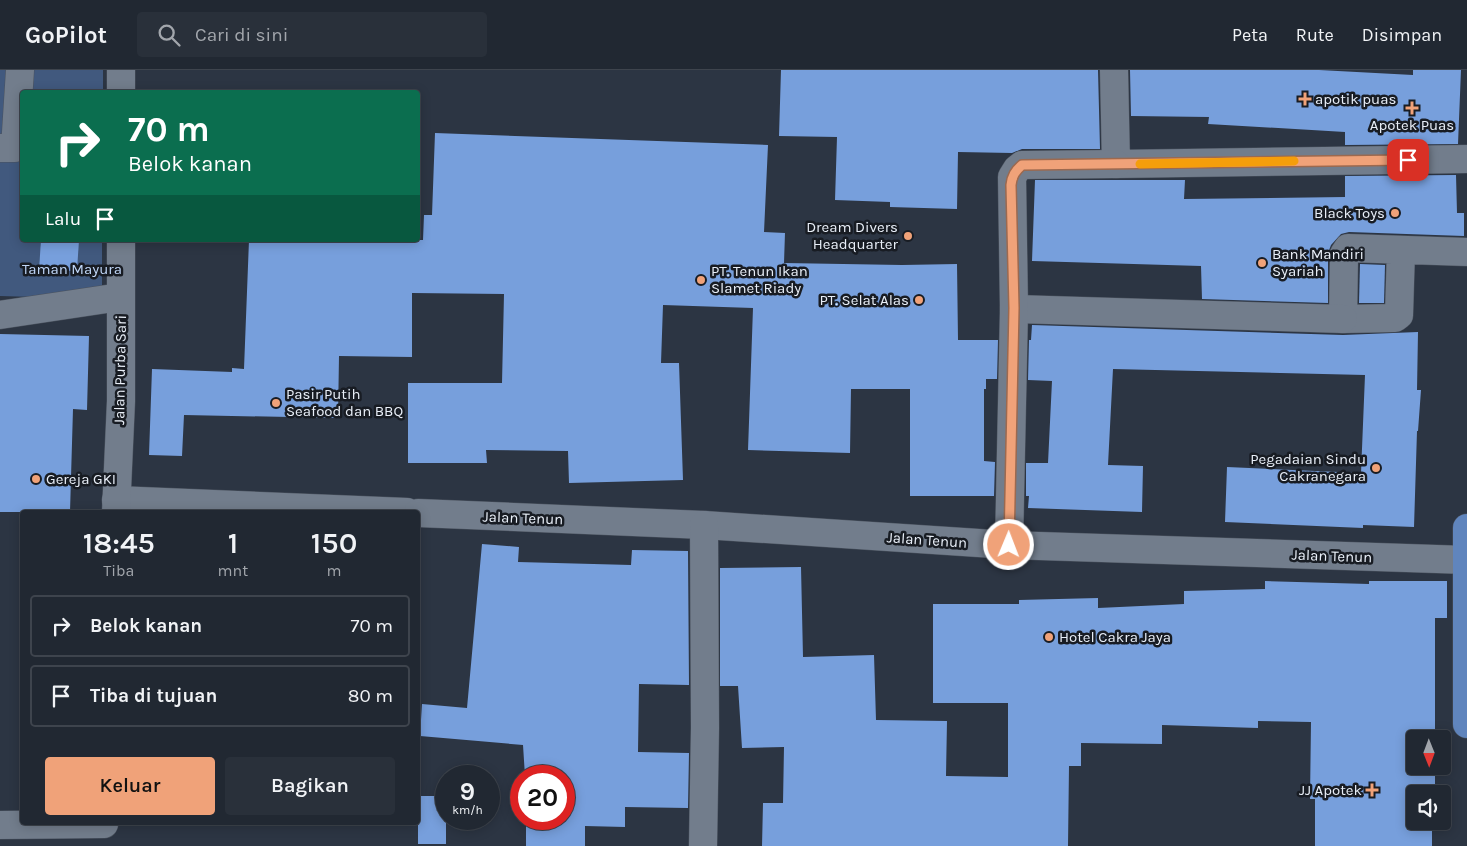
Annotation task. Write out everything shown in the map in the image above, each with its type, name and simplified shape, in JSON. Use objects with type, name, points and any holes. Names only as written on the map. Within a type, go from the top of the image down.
[{"type":"main road","points":[[1467,528],[1467,724]]},
{"type":"street","points":[[0,148],[15,148],[20,70]]},
{"type":"street","points":[[121,70],[121,90]]},
{"type":"street","points":[[1114,70],[1116,164]]},
{"type":"street","points":[[1009,545],[1014,308],[1011,185],[1012,177],[1017,169],[1022,165],[1467,159]]},
{"type":"street","name":"Jalan Purba Sari","points":[[116,506],[120,400],[121,242]]},
{"type":"street","points":[[1343,319],[1344,254],[1348,248],[1467,252]]},
{"type":"street","points":[[1014,308],[1343,319],[1395,318],[1399,315],[1401,250]]},
{"type":"street","points":[[0,315],[120,297]]},
{"type":"street","points":[[116,506],[310,510]]},
{"type":"street","name":"Jalan Tenun","points":[[420,513],[704,526],[1009,545],[1467,560]]},
{"type":"street","points":[[703,846],[705,728],[704,526]]},
{"type":"street","points":[[0,825],[103,831]]},
{"type":"green space","name":"Taman Mayura","points":[[0,70],[103,70],[103,90],[20,90],[20,242],[102,242],[102,299],[0,296]]},
{"type":"building","points":[[781,70],[1098,70],[1100,149],[1022,149],[1012,153],[958,152],[957,209],[890,207],[890,202],[835,200],[837,137],[779,136]]},
{"type":"building","points":[[1130,70],[1319,70],[1413,75],[1413,70],[1461,70],[1458,144],[1345,145],[1345,132],[1208,124],[1209,117],[1131,116]]},
{"type":"building","points":[[435,133],[768,145],[764,232],[785,233],[784,263],[957,264],[958,340],[998,340],[997,379],[986,379],[986,389],[984,389],[984,461],[995,462],[994,496],[910,496],[910,389],[851,389],[850,453],[748,450],[753,308],[663,305],[661,363],[679,363],[683,480],[569,483],[568,451],[486,450],[487,463],[408,463],[408,383],[502,383],[504,294],[412,293],[412,357],[339,356],[338,418],[184,415],[182,456],[149,455],[152,369],[232,372],[232,368],[244,369],[249,242],[420,242],[420,240],[423,240],[424,215],[432,215]]},
{"type":"building","points":[[1456,175],[1457,213],[1464,213],[1464,236],[1349,232],[1341,234],[1331,245],[1328,253],[1328,303],[1202,299],[1201,266],[1032,261],[1035,180],[1185,180],[1184,199],[1345,197],[1345,176]]},
{"type":"building","points":[[41,242],[79,242],[77,271],[39,270]]},
{"type":"building","points":[[1360,264],[1385,265],[1384,303],[1359,303]]},
{"type":"building","points":[[1032,325],[1343,335],[1418,332],[1417,390],[1421,390],[1417,431],[1414,527],[1363,525],[1363,528],[1225,522],[1227,467],[1361,473],[1365,375],[1113,369],[1108,465],[1143,466],[1142,512],[1028,508],[1029,496],[1026,496],[1026,463],[1048,463],[1052,381],[1028,380],[1029,340],[1031,340]]},
{"type":"building","points":[[0,334],[89,336],[87,410],[73,409],[70,510],[0,512]]},
{"type":"building","points":[[482,544],[519,547],[518,562],[631,565],[632,550],[688,551],[689,685],[639,684],[638,752],[689,753],[688,808],[625,807],[625,827],[585,826],[585,846],[526,846],[526,830],[575,830],[575,765],[524,765],[523,745],[420,736],[422,704],[467,708]]},
{"type":"building","points":[[801,567],[803,657],[874,655],[876,720],[947,721],[946,776],[1008,777],[1008,703],[933,703],[933,604],[1019,604],[1019,600],[1098,598],[1098,608],[1184,604],[1184,591],[1265,589],[1265,581],[1369,584],[1369,581],[1447,581],[1447,618],[1435,618],[1435,730],[1406,730],[1406,775],[1435,775],[1435,785],[1406,785],[1406,830],[1432,830],[1432,846],[1315,846],[1315,799],[1310,799],[1311,722],[1258,721],[1258,728],[1162,725],[1162,744],[1081,743],[1081,766],[1069,766],[1068,846],[762,846],[763,803],[783,803],[784,747],[742,748],[738,686],[720,686],[720,568]]},
{"type":"building","points":[[420,796],[435,796],[435,830],[446,830],[446,844],[418,844]]},
{"type":"slow traffic","points":[[1140,164],[1294,161]]},
{"type":"place","name":"apotik puas","points":[[1305,99]]},
{"type":"place","name":"Apotek Puas","points":[[1412,108]]},
{"type":"place","name":"Black Toys","points":[[1395,213]]},
{"type":"place","name":"Dream Divers Headquarter","points":[[908,236]]},
{"type":"place","name":"Bank Mandiri Syariah","points":[[1262,263]]},
{"type":"place","name":"PT. Tenun Ikan Slamet Riady","points":[[701,280]]},
{"type":"place","name":"PT. Selat Alas","points":[[919,300]]},
{"type":"place","name":"Pasir Putih Seafood dan BBQ","points":[[276,403]]},
{"type":"place","name":"Pegadaian Sindu Cakranegara","points":[[1376,468]]},
{"type":"place","name":"Gereja GKI","points":[[36,479]]},
{"type":"place","name":"Hotel Cakra Jaya","points":[[1049,637]]},
{"type":"place","name":"JJ Apotek","points":[[1372,790]]},
{"type":"route","points":[[1009,545],[1014,308],[1011,185],[1012,177],[1017,169],[1022,165],[1408,160]]}]
